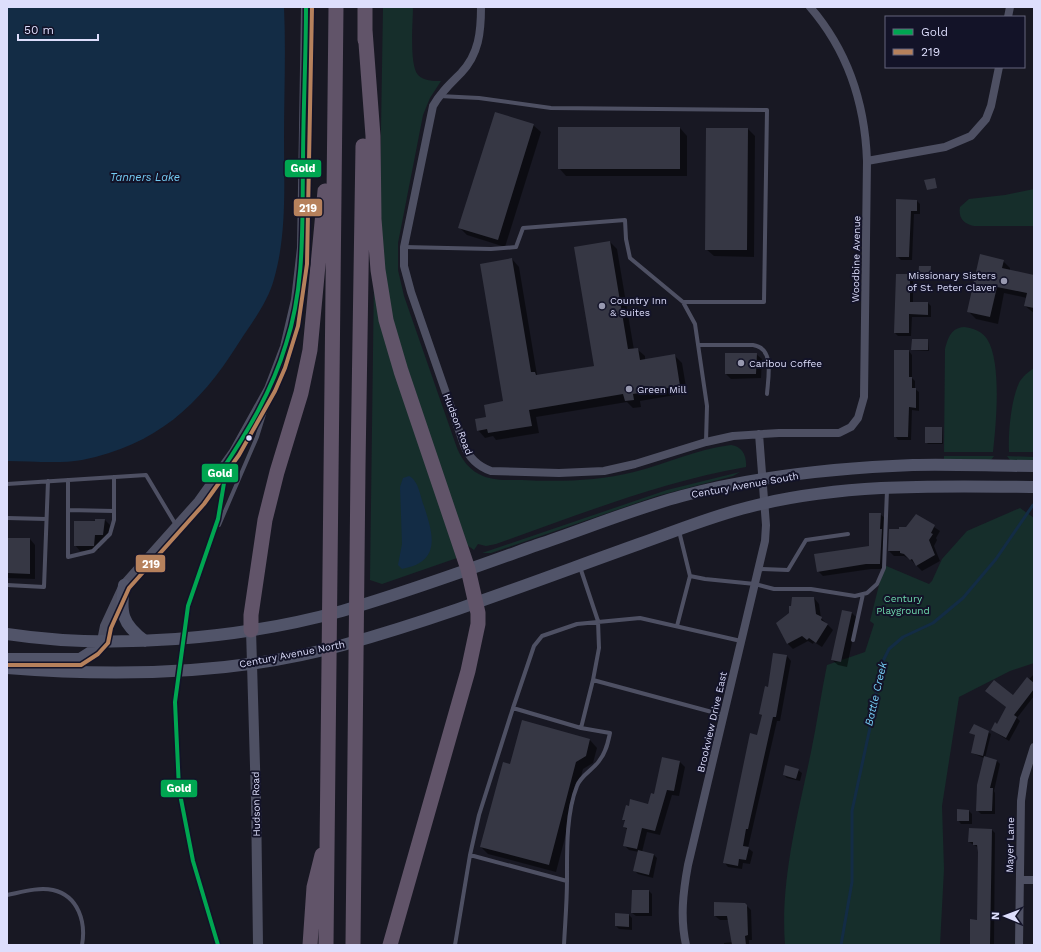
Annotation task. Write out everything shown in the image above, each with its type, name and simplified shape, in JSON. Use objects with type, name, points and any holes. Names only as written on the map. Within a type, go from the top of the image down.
[{"type":"highway","points":[[326,945],[336,7]]},
{"type":"highway","points":[[353,945],[356,572],[366,7]]},
{"type":"highway","points":[[365,30],[373,136],[374,218],[378,270],[386,320],[401,371],[468,570],[476,602],[478,624],[474,650],[390,945]]},
{"type":"highway","points":[[251,630],[251,615],[265,520],[277,472],[301,393],[310,350],[323,228],[336,46]]},
{"type":"highway","points":[[310,945],[314,887],[328,833]]},
{"type":"main road","name":"Century Avenue South","points":[[468,570],[683,496],[762,480],[837,471],[912,465],[1034,466]]},
{"type":"main road","points":[[476,602],[678,530],[764,503],[804,496],[887,487],[1034,487]]},
{"type":"main road","points":[[7,634],[26,637],[102,641],[145,641],[251,630],[342,610],[468,570]]},
{"type":"main road","points":[[124,585],[121,603],[125,622],[132,631],[145,641]]},
{"type":"main road","name":"Century Avenue North","points":[[7,668],[68,672],[150,673],[251,664],[342,646],[476,602]]},
{"type":"main road","points":[[7,659],[80,659],[94,650],[102,641]]},
{"type":"street","points":[[102,641],[105,626],[124,585],[177,527],[220,473],[253,420],[279,366],[292,325],[301,263],[306,7]]},
{"type":"street","name":"Hudson Road","points":[[481,7],[478,45],[472,60],[438,96],[433,106],[404,247],[404,266],[411,292],[464,445],[470,458],[480,467],[490,471],[566,473],[604,471],[635,464],[706,442],[733,436],[759,434]]},
{"type":"street","name":"Woodbine Avenue","points":[[759,434],[839,432],[853,425],[861,412],[864,397],[867,161],[864,120],[854,83],[836,43],[810,7]]},
{"type":"street","points":[[867,161],[946,147],[971,136],[986,119],[991,106],[999,68]]},
{"type":"street","points":[[759,434],[764,503]]},
{"type":"street","name":"Brookview Drive East","points":[[686,945],[682,915],[683,892],[689,858],[759,569],[766,535],[764,503]]},
{"type":"street","name":"Hudson Road","points":[[251,630],[251,664],[256,770],[258,945]]},
{"type":"street","name":"Mayer Lane","points":[[1018,945],[1021,801],[1024,779],[1034,747]]},
{"type":"street","points":[[1020,880],[1034,880]]},
{"type":"lane","points":[[438,96],[479,98],[551,108],[767,110],[764,302],[683,302]]},
{"type":"lane","points":[[404,247],[516,247],[523,228],[625,220],[626,239],[630,258],[683,302],[695,324],[707,406],[706,442]]},
{"type":"lane","points":[[698,345],[752,345],[761,348],[768,358],[767,394]]},
{"type":"lane","points":[[209,547],[258,437],[279,366]]},
{"type":"lane","points":[[218,945],[193,861],[179,789],[175,702],[188,606],[218,519],[224,483],[220,473]]},
{"type":"lane","points":[[7,484],[146,475],[177,527]]},
{"type":"lane","points":[[68,480],[68,556],[93,551],[110,534],[114,511],[114,477]]},
{"type":"lane","points":[[7,585],[44,587],[48,481]]},
{"type":"lane","points":[[690,576],[755,584],[774,589],[811,589],[855,596],[867,593],[877,584],[884,568],[887,487]]},
{"type":"lane","points":[[68,510],[114,511]]},
{"type":"lane","points":[[7,518],[46,519]]},
{"type":"lane","points":[[677,626],[690,576],[678,530]]},
{"type":"lane","points":[[759,569],[788,570],[806,540],[848,534]]},
{"type":"lane","points":[[580,565],[583,580],[598,621],[599,648],[581,728]]},
{"type":"lane","points":[[853,640],[863,594]]},
{"type":"lane","points":[[455,945],[470,855],[479,815],[534,646],[542,636],[577,624],[640,618],[741,640]]},
{"type":"lane","points":[[593,680],[724,715]]},
{"type":"lane","points":[[513,708],[581,728],[610,733],[607,746],[599,761],[587,772],[577,785],[566,856],[567,881],[564,945]]},
{"type":"lane","points":[[470,855],[567,881]]},
{"type":"lane","points":[[7,895],[30,890],[54,890],[65,896],[78,908],[84,923],[82,945]]},
{"type":"green space","points":[[383,7],[413,7],[412,53],[415,70],[418,75],[426,80],[441,81],[430,98],[423,115],[398,243],[398,270],[404,296],[457,448],[467,465],[478,474],[488,478],[550,481],[578,480],[634,472],[694,453],[731,445],[738,447],[743,452],[746,459],[746,467],[714,473],[651,490],[496,544],[486,546],[478,544],[474,550],[467,545],[397,341],[383,266],[380,190]]},
{"type":"green space","points":[[1034,189],[1034,226],[974,226],[967,224],[962,220],[960,207],[969,199],[1005,195]]},
{"type":"green space","points":[[374,276],[457,558],[382,584],[370,580]]},
{"type":"green space","points":[[964,327],[974,329],[983,334],[992,349],[995,363],[997,394],[993,452],[944,452],[945,349],[951,334],[956,329]]},
{"type":"green space","points":[[1034,368],[1034,452],[1009,452],[1011,417],[1016,390],[1022,379]]},
{"type":"green space","points":[[944,456],[994,456],[991,460],[944,459]]},
{"type":"green space","points":[[1007,456],[1034,457],[1034,460],[1010,460]]},
{"type":"green space","points":[[740,472],[733,476],[657,496],[491,553],[482,553],[667,490]]},
{"type":"green space","name":"Century Playground","points":[[1020,508],[1034,518],[1034,663],[1010,671],[959,697],[942,806],[944,869],[940,945],[785,945],[785,896],[791,848],[827,665],[865,652],[874,624],[870,621],[884,565],[929,584],[932,581],[942,559],[967,531]]},
{"type":"water","name":"Tanners Lake","points":[[7,7],[284,7],[284,209],[278,262],[268,296],[254,321],[208,386],[173,420],[154,433],[132,444],[108,453],[82,460],[54,462],[7,461]]},
{"type":"water","points":[[409,476],[415,481],[419,489],[432,536],[429,553],[424,560],[415,565],[402,569],[398,565],[402,544],[400,487],[403,478]]},
{"type":"building","points":[[495,112],[534,124],[498,240],[458,228]]},
{"type":"building","points":[[558,127],[680,127],[680,169],[558,169]]},
{"type":"building","points":[[706,128],[748,128],[747,250],[705,250]]},
{"type":"building","points":[[935,178],[937,188],[927,190],[924,180]]},
{"type":"building","points":[[896,199],[917,200],[917,211],[911,211],[909,257],[896,257]]},
{"type":"building","name":"Country Inn & Suites","points":[[610,241],[628,349],[638,348],[640,360],[675,354],[680,386],[633,394],[634,400],[625,401],[623,394],[529,410],[532,426],[488,433],[487,429],[477,431],[475,419],[486,417],[484,405],[503,401],[480,264],[512,258],[531,372],[535,372],[536,375],[594,366],[574,247]]},
{"type":"building","name":"Missionary Sisters of St. Peter Claver","points":[[980,254],[1004,260],[1002,268],[1034,275],[1034,308],[1024,306],[1027,293],[997,287],[990,317],[967,312]]},
{"type":"building","points":[[919,266],[931,266],[930,279],[918,279]]},
{"type":"building","points":[[896,274],[910,274],[910,302],[928,302],[928,315],[909,314],[909,333],[894,333]]},
{"type":"building","points":[[912,339],[928,339],[928,350],[911,350]]},
{"type":"building","points":[[894,350],[909,350],[909,377],[912,377],[912,388],[916,388],[916,408],[909,407],[908,437],[894,437]]},
{"type":"building","name":"Caribou Coffee","points":[[725,353],[757,353],[756,374],[725,374]]},
{"type":"building","points":[[925,427],[942,427],[942,443],[925,443]]},
{"type":"building","points":[[869,513],[881,513],[880,529],[882,529],[880,564],[866,564],[817,572],[814,554],[869,546]]},
{"type":"building","points":[[916,514],[935,525],[931,533],[933,534],[929,540],[935,555],[916,566],[912,559],[910,560],[904,554],[900,553],[900,551],[888,551],[889,529],[906,527]]},
{"type":"building","points":[[95,519],[105,519],[103,535],[95,535],[94,546],[74,546],[74,521],[95,521]]},
{"type":"building","points":[[7,538],[30,538],[30,574],[7,573]]},
{"type":"building","points":[[792,597],[814,597],[816,614],[822,617],[821,620],[828,624],[816,643],[809,638],[807,640],[802,636],[787,644],[776,623],[789,613],[789,606],[791,606]]},
{"type":"building","points":[[842,610],[852,612],[841,662],[831,660]]},
{"type":"building","points":[[773,653],[787,655],[776,717],[773,717],[748,829],[746,829],[743,846],[749,847],[746,860],[739,859],[738,866],[723,863],[750,733],[757,735],[762,715],[759,714],[765,686],[768,687]]},
{"type":"building","points":[[1027,677],[1034,683],[1034,689],[1014,715],[1017,717],[1006,738],[991,730],[995,722],[997,724],[1006,707],[985,691],[994,680],[1013,695]]},
{"type":"building","points":[[522,720],[590,739],[586,756],[576,762],[549,865],[480,847],[503,762],[510,764]]},
{"type":"building","points":[[974,724],[989,731],[983,756],[971,753],[975,735],[969,733]]},
{"type":"building","points":[[984,756],[997,760],[990,788],[993,788],[992,811],[976,811],[977,785]]},
{"type":"building","points":[[662,757],[680,761],[674,791],[667,790],[655,831],[642,828],[637,849],[623,846],[627,828],[623,827],[625,820],[622,820],[626,805],[629,806],[630,799],[648,804],[651,793],[654,794]]},
{"type":"building","points":[[785,765],[799,769],[796,779],[783,775]]},
{"type":"building","points":[[957,809],[969,810],[969,821],[957,821]]},
{"type":"building","points":[[969,828],[992,829],[990,945],[970,945],[970,919],[977,920],[978,852],[977,845],[973,845],[973,842],[968,842]]},
{"type":"building","points":[[638,850],[654,854],[649,875],[633,871]]},
{"type":"building","points":[[632,890],[649,890],[649,913],[631,913]]},
{"type":"building","points":[[714,902],[745,903],[747,905],[748,935],[745,936],[746,945],[732,945],[727,916],[714,916]]},
{"type":"building","points":[[615,913],[629,914],[629,927],[615,926]]},
{"type":"waterway","name":"Battle Creek","points":[[841,945],[852,882],[852,811],[871,723],[881,665],[889,649],[903,637],[933,623],[963,598],[996,559],[1033,505]]},
{"type":"transit line","name":"Gold","points":[[218,945],[193,861],[179,789],[175,702],[188,606],[218,519],[224,483],[220,473],[240,443],[274,378],[286,344],[297,300],[302,232],[306,7]]},
{"type":"transit line","name":"219","points":[[7,665],[81,665],[98,654],[108,643],[111,628],[129,588],[204,504],[239,455],[275,391],[285,368],[298,326],[307,264],[312,7]]},
{"type":"place","name":"Missionary Sisters of St. Peter Claver","points":[[1004,281]]},
{"type":"place","name":"Country Inn & Suites","points":[[602,306]]},
{"type":"place","name":"Caribou Coffee","points":[[741,363]]},
{"type":"place","name":"Green Mill","points":[[629,389]]}]
